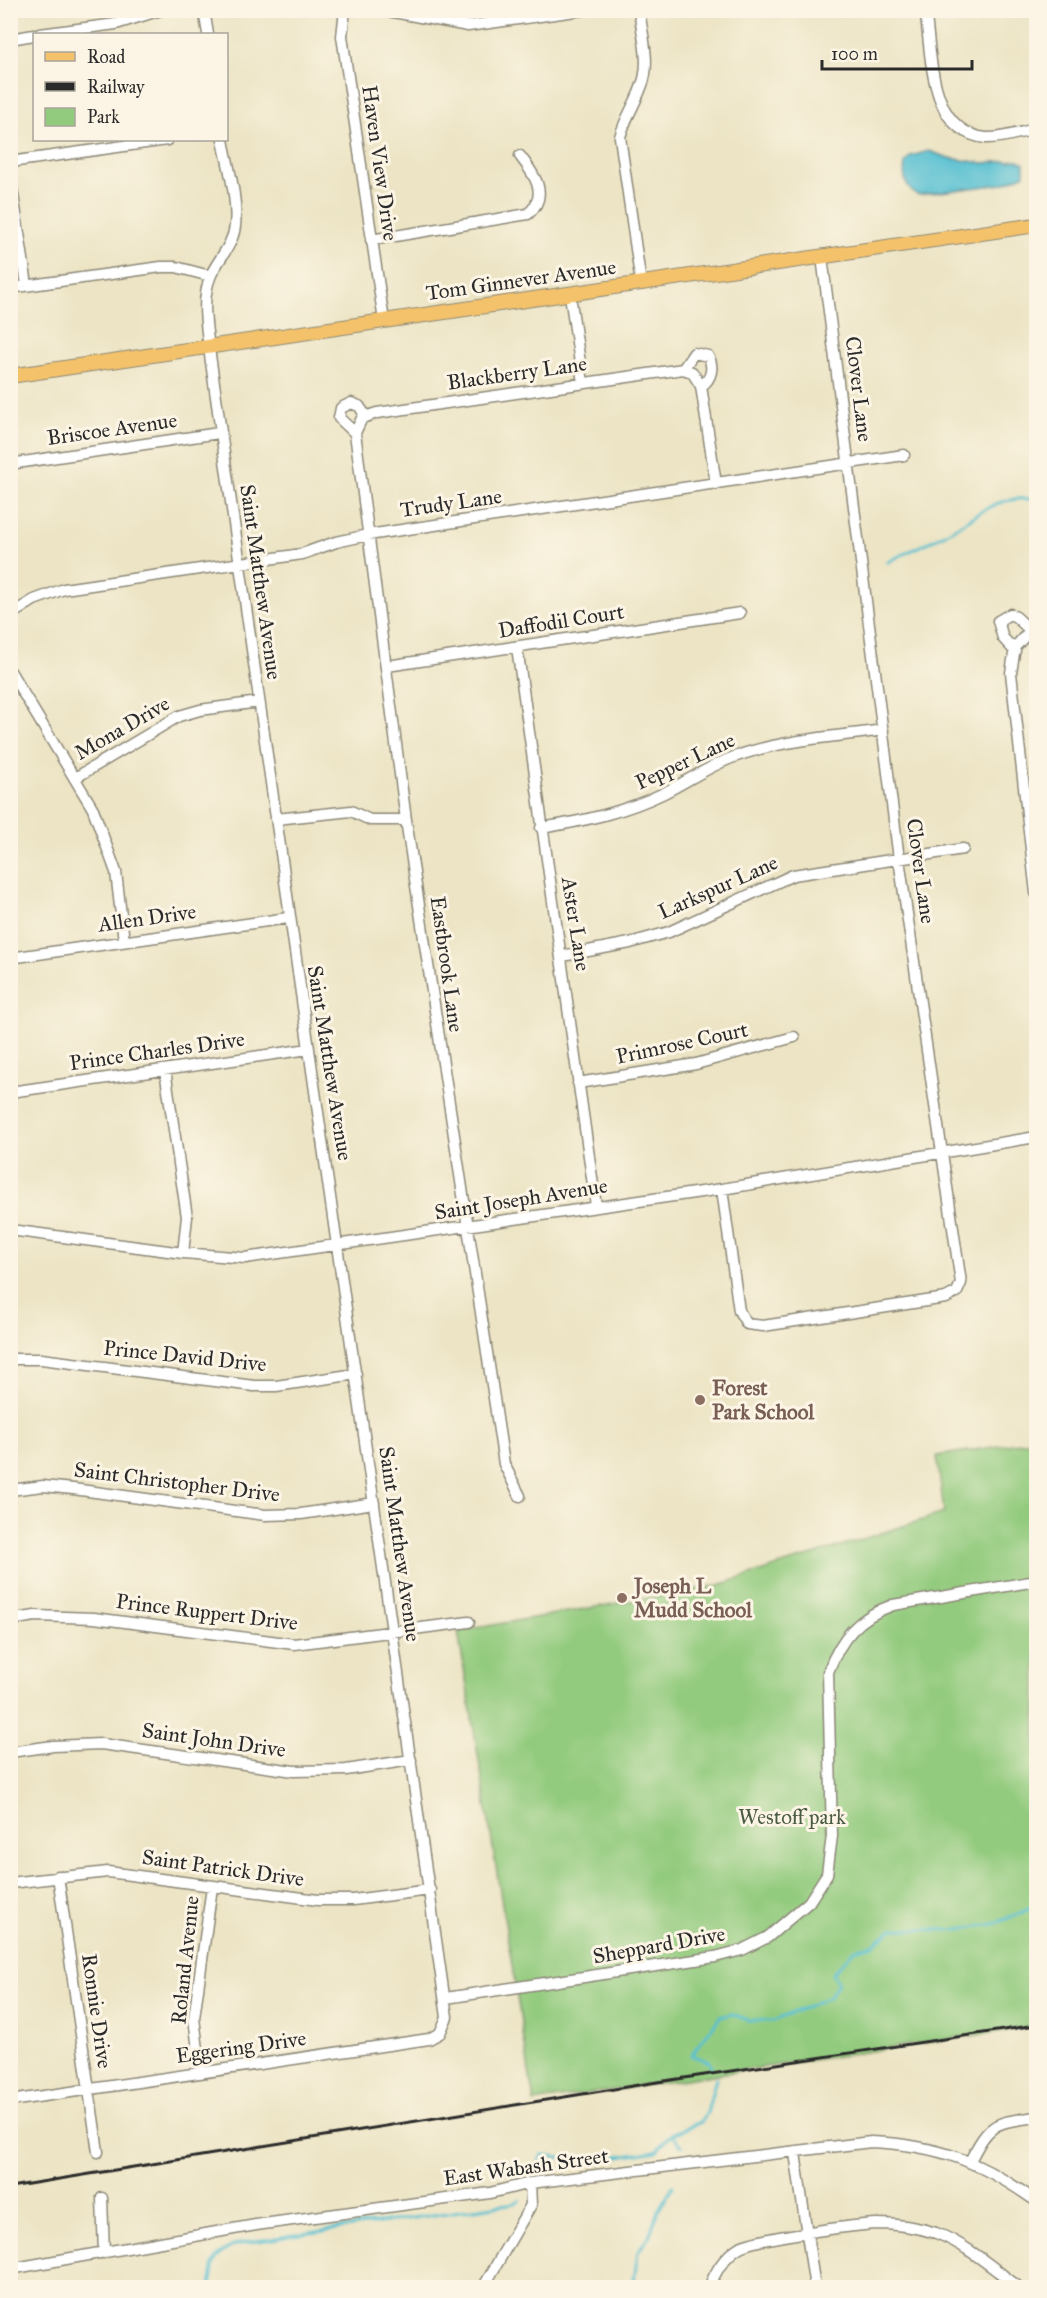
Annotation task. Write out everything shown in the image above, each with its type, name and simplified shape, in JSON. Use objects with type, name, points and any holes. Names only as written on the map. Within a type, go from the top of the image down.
[{"type":"main road","name":"Tom Ginnever Avenue","points":[[10,376],[1036,225]]},
{"type":"street","points":[[48,33],[116,24],[161,10]]},
{"type":"street","points":[[204,10],[208,33]]},
{"type":"street","name":"Haven View Drive","points":[[345,10],[342,36],[384,321]]},
{"type":"street","points":[[383,10],[468,26],[583,10]]},
{"type":"street","points":[[639,10],[646,62],[643,83],[625,118],[620,137],[640,284]]},
{"type":"street","points":[[925,10],[938,93],[942,110],[951,122],[967,133],[987,138],[1036,129]]},
{"type":"street","points":[[10,39],[33,35]]},
{"type":"street","points":[[10,162],[160,141]]},
{"type":"street","name":"Saint Matthew Avenue","points":[[223,141],[235,226],[230,244],[210,276],[204,311],[219,433],[276,819],[288,918],[338,1246],[446,1998]]},
{"type":"street","points":[[371,240],[528,214],[538,202],[539,192],[536,176],[520,156]]},
{"type":"street","points":[[10,175],[27,285]]},
{"type":"street","name":"Clover Lane","points":[[722,1189],[739,1311],[747,1324],[763,1326],[946,1298],[957,1292],[962,1273],[899,859],[822,257]]},
{"type":"street","points":[[10,288],[161,267],[176,267],[210,276]]},
{"type":"street","points":[[570,295],[583,383]]},
{"type":"street","name":"Blackberry Lane","points":[[360,424],[583,383],[688,371],[694,353],[702,352],[712,363],[711,372],[701,386]]},
{"type":"street","points":[[688,371],[701,386],[716,484]]},
{"type":"street","name":"Eastbrook Lane","points":[[360,424],[368,535],[406,820],[466,1227],[504,1464],[519,1496]]},
{"type":"street","name":"Briscoe Avenue","points":[[10,464],[219,433]]},
{"type":"street","name":"Trudy Lane","points":[[10,615],[34,600],[64,589],[302,554],[336,542],[368,535],[904,455]]},
{"type":"street","name":"Daffodil Court","points":[[387,666],[740,613]]},
{"type":"street","points":[[1015,651],[1003,639],[998,621],[1010,614],[1033,627],[1015,651],[1011,673],[1036,893]]},
{"type":"street","name":"Aster Lane","points":[[517,647],[596,1206]]},
{"type":"street","points":[[10,671],[93,809],[106,839],[116,872],[124,941]]},
{"type":"street","name":"Mona Drive","points":[[75,778],[179,716],[259,702]]},
{"type":"street","name":"Pepper Lane","points":[[541,828],[584,821],[628,809],[708,768],[751,751],[883,730]]},
{"type":"street","points":[[276,819],[351,811],[370,820],[406,820]]},
{"type":"street","name":"Larkspur Lane","points":[[562,956],[630,943],[669,932],[793,875],[963,849]]},
{"type":"street","name":"Allen Drive","points":[[10,958],[288,918]]},
{"type":"street","name":"Primrose Court","points":[[578,1083],[696,1064],[794,1037]]},
{"type":"street","name":"Prince Charles Drive","points":[[11,1089],[309,1049]]},
{"type":"street","points":[[165,1070],[187,1217],[183,1253]]},
{"type":"street","name":"Saint Joseph Avenue","points":[[10,1230],[183,1253],[245,1258],[722,1189],[1036,1137]]},
{"type":"street","name":"Prince David Drive","points":[[10,1359],[41,1359],[254,1386],[276,1386],[356,1374]]},
{"type":"street","name":"Saint Christopher Drive","points":[[10,1490],[43,1486],[265,1515],[301,1514],[374,1503]]},
{"type":"street","name":"Sheppard Drive","points":[[446,1998],[715,1957],[742,1950],[768,1937],[809,1902],[827,1874],[832,1836],[826,1692],[828,1672],[837,1650],[849,1632],[874,1611],[893,1605],[1036,1581]]},
{"type":"street","name":"Prince Ruppert Drive","points":[[10,1620],[35,1616],[94,1618],[294,1644],[469,1622]]},
{"type":"street","name":"Saint John Drive","points":[[10,1752],[53,1746],[101,1744],[294,1772],[346,1770],[411,1760]]},
{"type":"street","name":"Saint Patrick Drive","points":[[10,1883],[108,1872],[318,1900],[353,1900],[430,1890]]},
{"type":"street","name":"Ronnie Drive","points":[[58,1876],[98,2152]]},
{"type":"street","name":"Roland Avenue","points":[[201,2073],[194,2018],[212,1887]]},
{"type":"street","name":"Eggering Drive","points":[[10,2101],[429,2039],[440,2033],[445,2025],[446,1998]]},
{"type":"street","points":[[970,2161],[981,2139],[993,2127],[1006,2121],[1036,2117]]},
{"type":"street","name":"East Wabash Street","points":[[10,2269],[256,2225],[490,2193],[530,2183],[871,2142],[900,2143],[928,2148],[970,2161],[996,2173],[1036,2201]]},
{"type":"street","points":[[795,2152],[815,2288]]},
{"type":"street","points":[[483,2288],[531,2205],[530,2183]]},
{"type":"street","points":[[102,2198],[104,2253]]},
{"type":"street","points":[[709,2288],[726,2259],[740,2247],[876,2224],[910,2226],[938,2234],[963,2248],[1020,2288]]},
{"type":"green space","name":"Westoff park","points":[[1031,1441],[1036,1472],[1036,2026],[534,2102],[458,1631],[716,1586],[944,1513],[937,1456]]},
{"type":"water","points":[[929,151],[949,158],[983,163],[1018,160],[1024,163],[1024,175],[1002,184],[918,195],[910,190],[906,182],[905,163],[911,156]]},
{"type":"waterway","points":[[888,562],[936,539],[998,504],[1010,500],[1036,500]]},
{"type":"waterway","points":[[711,2067],[709,2062],[691,2055],[720,2017],[732,2014],[748,2020],[774,2021],[829,1997],[838,1983],[832,1974],[854,1950],[873,1945],[892,1929],[952,1930],[994,1924],[1036,1906]]},
{"type":"waterway","points":[[532,2179],[542,2155],[593,2161],[656,2151],[672,2134],[701,2122],[707,2113],[716,2078]]},
{"type":"waterway","points":[[672,2134],[682,2146]]},
{"type":"waterway","points":[[633,2288],[638,2251],[649,2237],[658,2211],[673,2186]]},
{"type":"waterway","points":[[209,2288],[214,2264],[219,2256],[226,2250],[244,2243],[515,2203],[520,2200]]},
{"type":"railway","points":[[10,2187],[651,2083],[1036,2025]]},
{"type":"place","name":"Forest Park School","points":[[700,1400]]},
{"type":"place","name":"Joseph L Mudd School","points":[[622,1598]]}]
